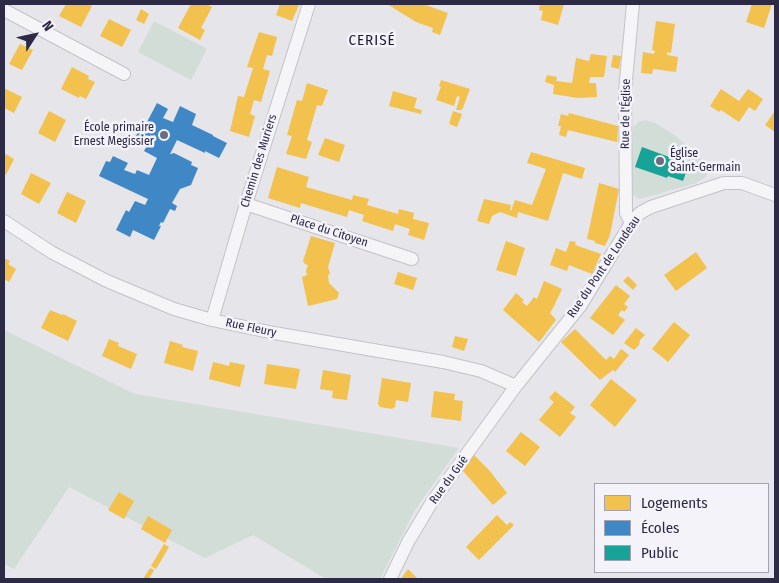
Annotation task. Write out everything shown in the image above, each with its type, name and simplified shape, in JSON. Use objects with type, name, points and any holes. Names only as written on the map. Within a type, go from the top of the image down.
[{"type":"street","name":"Chemin des Muriers","points":[[212,320],[246,204],[309,4]]},
{"type":"street","name":"Rue de l'Église","points":[[631,223],[626,213],[625,91],[633,4]]},
{"type":"street","points":[[4,10],[124,74]]},
{"type":"street","name":"Rue du Pont de Londeau","points":[[516,386],[581,305],[631,223],[640,213],[651,207],[724,184],[742,183],[775,194]]},
{"type":"street","name":"Place du Citoyen","points":[[246,204],[412,259]]},
{"type":"street","name":"Rue Fleury","points":[[4,221],[51,252],[106,281],[174,309],[212,320],[274,333],[444,362],[481,371],[516,386]]},
{"type":"street","name":"Rue du Gué","points":[[390,579],[408,542],[432,502],[516,386]]},
{"type":"shaded area","points":[[154,21],[207,49],[191,80],[138,52]]},
{"type":"shaded area","points":[[646,120],[655,123],[672,134],[696,154],[709,168],[706,177],[696,183],[640,199],[633,195],[633,127],[638,122]]},
{"type":"shaded area","points":[[4,330],[135,394],[459,448],[415,510],[380,579],[326,579],[253,535],[205,558],[69,487],[14,569],[4,564]]},
{"type":"building: Logements","points":[[66,4],[88,4],[92,6],[81,27],[59,16]]},
{"type":"building: Logements","points":[[191,4],[206,4],[212,7],[201,28],[205,30],[200,40],[178,28]]},
{"type":"building: Logements","points":[[280,4],[299,5],[292,21],[276,15]]},
{"type":"building: Logements","points":[[387,4],[423,4],[448,13],[440,35],[432,32],[433,28],[416,22]]},
{"type":"building: Logements","points":[[540,4],[564,4],[558,25],[541,20],[543,11],[539,10]]},
{"type":"building: Logements","points":[[752,4],[772,4],[764,28],[746,22]]},
{"type":"building: Logements","points":[[141,9],[149,14],[144,24],[136,20]]},
{"type":"building: Logements","points":[[109,19],[131,30],[122,47],[100,36]]},
{"type":"building: Logements","points":[[656,21],[675,24],[671,53],[667,52],[667,55],[678,57],[676,72],[653,69],[652,74],[641,73],[643,52],[654,54],[655,51],[652,50]]},
{"type":"building: Logements","points":[[259,32],[277,37],[272,56],[267,55],[263,69],[270,71],[261,102],[254,100],[250,114],[255,116],[249,137],[230,131],[238,96],[244,97],[253,68],[247,67]]},
{"type":"building: Logements","points":[[20,44],[33,50],[22,70],[9,64]]},
{"type":"building: Logements","points":[[591,54],[607,56],[604,77],[590,77],[589,83],[596,83],[597,97],[578,98],[553,94],[554,85],[545,82],[547,75],[557,77],[556,81],[572,83],[576,58],[589,61]]},
{"type":"building: Logements","points":[[613,55],[621,56],[619,69],[611,67]]},
{"type":"building: Logements","points":[[72,67],[89,76],[88,79],[95,82],[86,99],[80,96],[79,98],[61,89]]},
{"type":"building: Logements","points":[[441,80],[470,89],[462,110],[456,110],[460,97],[457,96],[454,106],[436,100],[441,87],[439,86]]},
{"type":"building: Logements","points":[[307,83],[328,90],[322,106],[317,105],[307,140],[312,142],[306,159],[286,154],[292,136],[287,135],[297,100],[302,101]]},
{"type":"building: Logements","points":[[4,88],[22,97],[14,113],[4,108]]},
{"type":"building: Logements","points":[[721,89],[739,101],[748,89],[763,99],[755,111],[749,107],[739,122],[721,110],[719,112],[710,106]]},
{"type":"building: Logements","points":[[393,91],[417,98],[414,108],[422,110],[421,114],[389,106]]},
{"type":"building: Logements","points":[[49,111],[66,120],[55,142],[38,133]]},
{"type":"building: Logements","points":[[453,111],[462,114],[457,127],[449,124]]},
{"type":"building: Logements","points":[[775,111],[775,132],[765,125]]},
{"type":"building: Logements","points":[[569,113],[618,126],[617,142],[568,130],[566,137],[559,135],[561,126],[558,126],[561,114],[568,116]]},
{"type":"building: Logements","points":[[325,138],[345,145],[339,162],[318,155]]},
{"type":"building: Logements","points":[[531,152],[585,168],[582,179],[563,173],[548,221],[518,212],[517,218],[500,212],[492,216],[489,224],[477,221],[484,199],[511,205],[511,211],[515,200],[532,205],[546,169],[527,163]]},
{"type":"building: Logements","points":[[4,153],[14,159],[6,175],[4,173]]},
{"type":"building: Logements","points":[[277,167],[309,177],[306,187],[352,200],[353,195],[369,199],[367,205],[398,214],[399,209],[414,213],[413,219],[429,223],[424,240],[408,235],[410,229],[395,224],[393,231],[362,221],[364,215],[349,210],[347,217],[301,203],[300,208],[268,198]]},
{"type":"building: Logements","points":[[31,173],[51,183],[39,204],[21,194]]},
{"type":"building: Logements","points":[[599,183],[619,189],[610,235],[605,246],[587,239]]},
{"type":"building: Logements","points":[[67,192],[86,201],[76,223],[57,213]]},
{"type":"building: Logements","points":[[311,236],[335,243],[328,267],[330,274],[328,275],[329,283],[339,293],[337,299],[308,306],[302,277],[307,275],[308,265],[303,261]]},
{"type":"building: Logements","points":[[506,241],[525,248],[516,276],[496,270]]},
{"type":"building: Logements","points":[[570,241],[576,242],[575,245],[601,254],[592,274],[569,265],[567,271],[550,265],[556,248],[566,252]]},
{"type":"building: Logements","points":[[696,252],[707,268],[676,291],[664,275]]},
{"type":"building: Logements","points":[[4,258],[10,261],[8,264],[16,269],[9,282],[4,279]]},
{"type":"building: Logements","points":[[398,272],[417,278],[413,290],[394,284]]},
{"type":"building: Logements","points":[[628,276],[637,285],[633,290],[623,281]]},
{"type":"building: Logements","points":[[544,281],[562,289],[550,313],[556,320],[539,342],[503,310],[516,293],[524,300],[522,302],[527,306],[534,297],[537,299]]},
{"type":"building: Logements","points":[[616,285],[630,296],[624,304],[628,307],[618,315],[625,320],[613,335],[590,318]]},
{"type":"building: Logements","points":[[50,310],[77,321],[68,341],[41,328]]},
{"type":"building: Logements","points":[[674,322],[690,335],[668,362],[652,349]]},
{"type":"building: Logements","points":[[636,328],[645,335],[634,350],[624,343]]},
{"type":"building: Logements","points":[[575,329],[606,360],[610,356],[614,359],[621,349],[629,355],[615,372],[613,370],[600,380],[561,342]]},
{"type":"building: Logements","points":[[455,336],[468,339],[464,351],[452,347]]},
{"type":"building: Logements","points":[[109,339],[119,343],[118,346],[137,354],[131,369],[102,356]]},
{"type":"building: Logements","points":[[170,341],[183,345],[182,347],[198,351],[193,371],[164,363]]},
{"type":"building: Logements","points":[[213,362],[229,366],[230,362],[245,365],[240,387],[209,379]]},
{"type":"building: Logements","points":[[267,364],[300,369],[296,389],[264,384]]},
{"type":"building: Logements","points":[[323,370],[351,375],[347,400],[332,398],[333,391],[320,389]]},
{"type":"building: Logements","points":[[382,378],[411,383],[408,402],[396,400],[395,407],[392,409],[380,407],[378,404]]},
{"type":"building: Logements","points":[[611,379],[637,400],[615,427],[590,405]]},
{"type":"building: Logements","points":[[434,391],[455,394],[454,400],[463,401],[461,421],[431,417]]},
{"type":"building: Logements","points":[[555,391],[575,407],[570,413],[576,417],[560,437],[539,420],[554,402],[549,398]]},
{"type":"building: Logements","points":[[521,432],[540,447],[525,466],[506,451]]},
{"type":"building: Logements","points":[[474,455],[507,493],[493,505],[462,470]]},
{"type":"building: Logements","points":[[119,492],[134,501],[124,519],[108,510]]},
{"type":"building: Logements","points":[[497,515],[507,525],[510,522],[514,525],[479,560],[466,547]]},
{"type":"building: Logements","points":[[148,516],[172,530],[165,543],[141,529]]},
{"type":"building: Logements","points":[[164,544],[169,547],[156,569],[151,566]]},
{"type":"building: Logements","points":[[150,568],[154,570],[149,579],[143,579]]},
{"type":"building: Logements","points":[[408,569],[418,579],[401,579]]},
{"type":"building: Écoles","points":[[157,103],[168,109],[163,118],[173,122],[180,106],[196,114],[192,125],[227,143],[219,158],[177,140],[170,154],[174,153],[192,162],[191,165],[198,168],[191,185],[180,189],[172,203],[177,206],[175,211],[170,209],[163,223],[161,222],[154,240],[133,230],[130,237],[116,230],[126,210],[129,212],[135,201],[145,205],[148,199],[99,176],[106,161],[110,162],[113,156],[128,163],[124,170],[135,174],[137,170],[149,175],[157,158],[144,151],[148,144],[135,138],[143,122],[147,122]]},
{"type":"building: Public","name":"Église Saint-Germain","points":[[642,147],[672,158],[674,152],[685,156],[682,165],[688,167],[683,181],[668,176],[667,178],[635,167]]},
{"type":"place","name":"École primaire Ernest Megissier","points":[[164,135]]},
{"type":"place","name":"Église Saint-Germain","points":[[660,161]]},
{"type":"district","name":"CERISÉ","points":[[372,41]]}]
